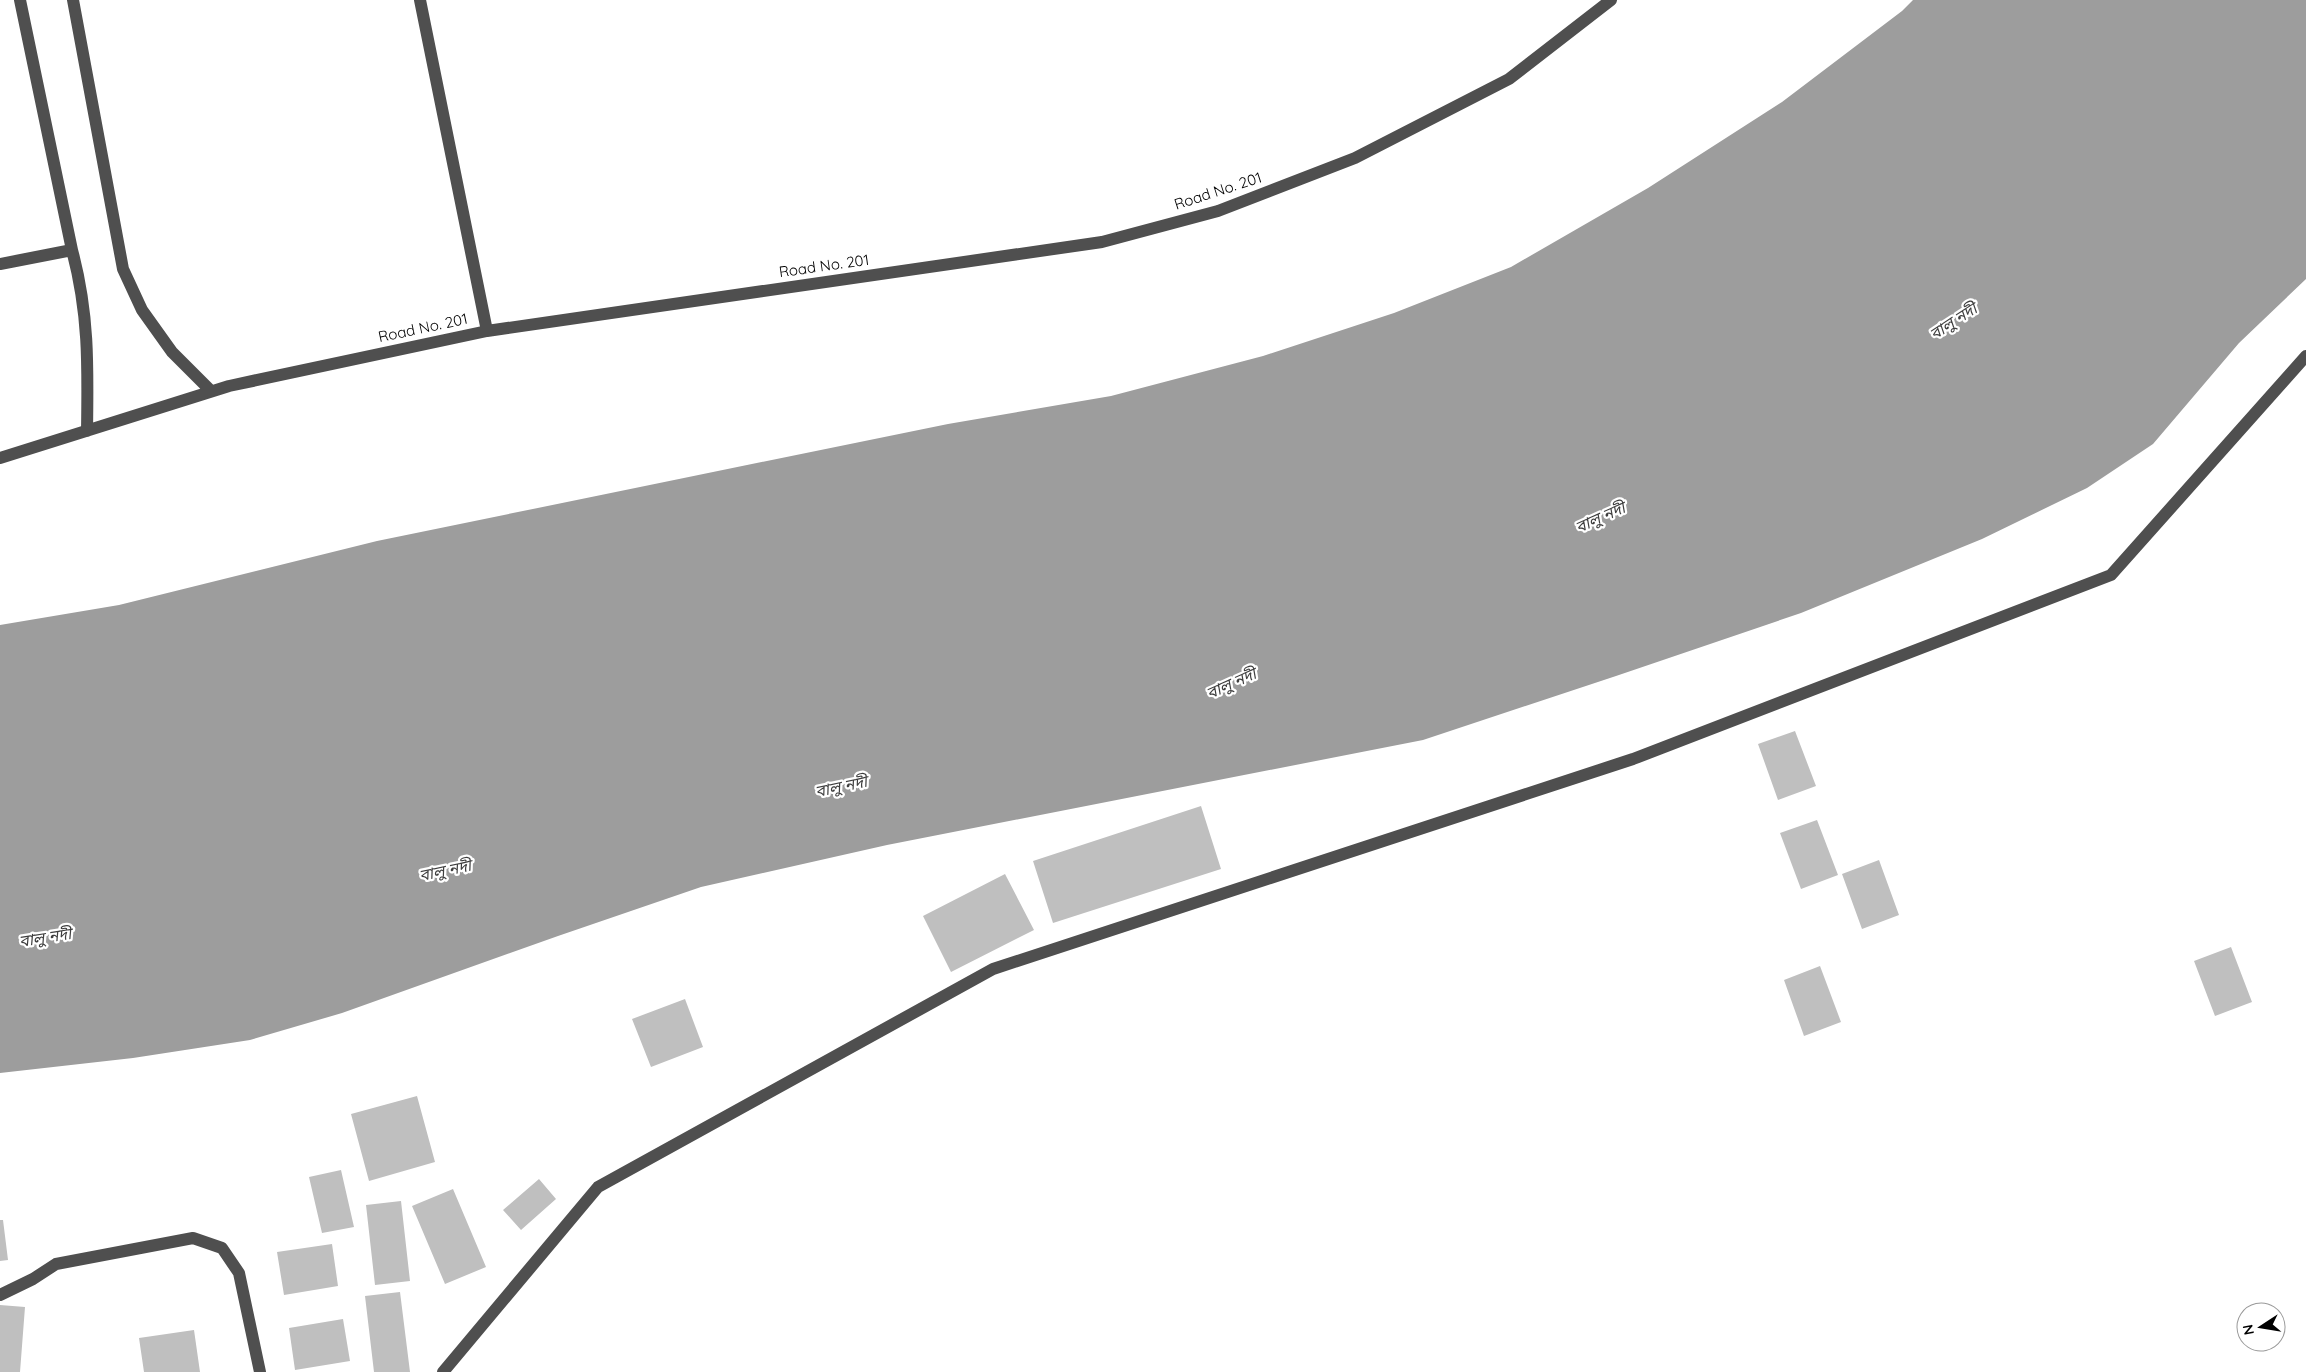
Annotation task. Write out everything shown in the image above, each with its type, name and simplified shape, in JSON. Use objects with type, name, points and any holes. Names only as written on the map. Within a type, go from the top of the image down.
[{"type":"street","points":[[20,0],[81,285],[88,350],[87,431]]},
{"type":"street","points":[[72,0],[123,269],[142,310],[172,352],[211,391]]},
{"type":"street","points":[[420,0],[487,331]]},
{"type":"street","name":"Road No. 201","points":[[0,458],[211,391],[487,331],[1102,242],[1218,211],[1355,158],[1509,79],[1611,0]]},
{"type":"street","points":[[0,264],[72,250]]},
{"type":"street","points":[[443,1372],[598,1187],[993,969],[1632,759],[2110,575],[2306,356]]},
{"type":"street","points":[[0,1295],[33,1279],[56,1264],[193,1238],[222,1248],[239,1272],[260,1372]]},
{"type":"water","name":"বালু নদী","points":[[1913,0],[2306,0],[2306,279],[2239,343],[2153,444],[2087,488],[1982,539],[1801,613],[1423,740],[887,845],[701,887],[342,1013],[250,1040],[133,1058],[0,1073],[0,625],[119,605],[377,541],[948,424],[1111,396],[1263,356],[1394,313],[1511,267],[1648,188],[1782,102],[1902,11]]},
{"type":"building","points":[[1795,731],[1816,786],[1778,800],[1758,744]]},
{"type":"building","points":[[1201,806],[1221,869],[1053,923],[1033,861]]},
{"type":"building","points":[[1817,820],[1838,875],[1801,889],[1780,833]]},
{"type":"building","points":[[1879,860],[1899,915],[1862,929],[1842,874]]},
{"type":"building","points":[[1005,874],[1034,930],[951,972],[923,916]]},
{"type":"building","points":[[2231,947],[2252,1002],[2215,1016],[2194,961]]},
{"type":"building","points":[[1820,966],[1841,1022],[1804,1036],[1784,980]]},
{"type":"building","points":[[685,999],[703,1047],[651,1067],[632,1019]]},
{"type":"building","points":[[417,1096],[435,1162],[369,1181],[351,1114]]},
{"type":"building","points":[[341,1170],[354,1227],[322,1233],[309,1177]]},
{"type":"building","points":[[539,1179],[556,1199],[521,1230],[503,1210]]},
{"type":"building","points":[[453,1189],[486,1267],[445,1284],[412,1206]]},
{"type":"building","points":[[401,1201],[410,1281],[375,1285],[366,1205]]},
{"type":"building","points":[[0,1220],[3,1220],[8,1260],[0,1261]]},
{"type":"building","points":[[332,1244],[338,1286],[284,1295],[277,1252]]},
{"type":"building","points":[[400,1292],[410,1372],[374,1372],[365,1296]]},
{"type":"building","points":[[0,1305],[25,1307],[20,1372],[0,1372]]},
{"type":"building","points":[[343,1319],[350,1361],[295,1370],[289,1328]]},
{"type":"building","points":[[194,1330],[200,1372],[144,1372],[139,1338]]}]
